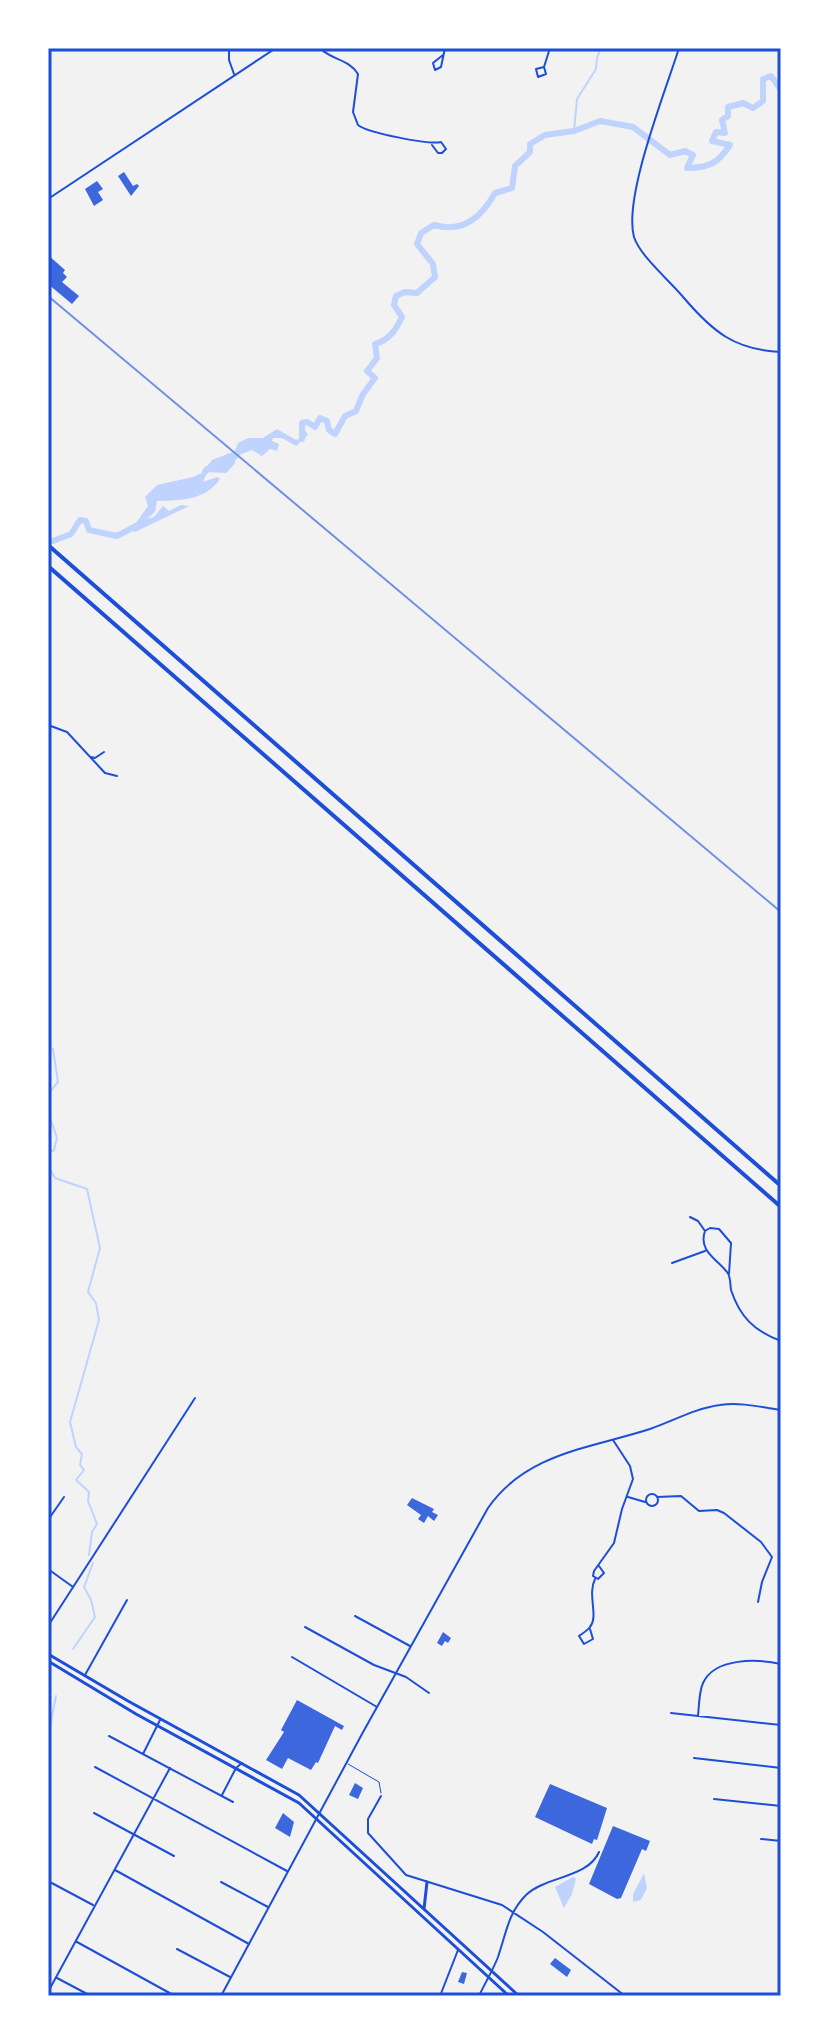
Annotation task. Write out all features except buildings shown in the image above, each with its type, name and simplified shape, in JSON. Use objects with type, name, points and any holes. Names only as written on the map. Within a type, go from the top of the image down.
[{"type":"highway","points":[[48,545],[781,1186]]},
{"type":"highway","points":[[48,566],[781,1207]]},
{"type":"main road","points":[[48,1654],[289,1788],[320,1812],[519,1996]]},
{"type":"main road","points":[[48,1661],[286,1795],[317,1819],[509,1996]]},
{"type":"main road","points":[[424,1909],[427,1882]]},
{"type":"street","points":[[229,48],[229,60],[235,75]]},
{"type":"street","points":[[48,199],[276,48]]},
{"type":"street","points":[[320,48],[327,55],[348,63],[358,74],[353,112],[358,125],[375,133],[408,137],[432,145]]},
{"type":"street","points":[[443,55],[445,48]]},
{"type":"street","points":[[544,67],[550,48]]},
{"type":"street","points":[[679,48],[641,166],[633,210],[633,235],[640,248],[720,334],[748,349],[781,352]]},
{"type":"street","points":[[48,725],[67,732],[105,773],[117,776]]},
{"type":"street","points":[[89,756],[95,758],[104,752]]},
{"type":"street","points":[[690,1217],[698,1221],[705,1231]]},
{"type":"street","points":[[729,1274],[706,1251],[703,1238],[710,1228],[719,1229],[731,1243],[729,1274],[732,1292],[743,1316],[760,1332],[781,1341]]},
{"type":"street","points":[[672,1263],[706,1251]]},
{"type":"street","points":[[48,1626],[195,1398]]},
{"type":"street","points":[[221,1996],[377,1707],[483,1517],[504,1488],[523,1472],[551,1459],[716,1405],[781,1410]]},
{"type":"street","points":[[590,1629],[593,1615],[590,1592],[596,1578],[594,1571],[614,1543],[633,1479],[613,1440]]},
{"type":"street","points":[[646,1501],[649,1495],[681,1496],[699,1511],[721,1511],[761,1542],[772,1557],[758,1602]]},
{"type":"street","points":[[48,1520],[64,1497]]},
{"type":"street","points":[[627,1497],[654,1506],[657,1497]]},
{"type":"street","points":[[596,1578],[601,1579],[604,1575],[599,1566]]},
{"type":"street","points":[[48,1569],[73,1587]]},
{"type":"street","points":[[84,1676],[127,1600]]},
{"type":"street","points":[[48,1610],[55,1615]]},
{"type":"street","points":[[355,1616],[412,1647]]},
{"type":"street","points":[[305,1627],[374,1665],[406,1677],[429,1693]]},
{"type":"street","points":[[292,1657],[377,1707]]},
{"type":"street","points":[[698,1716],[703,1684],[712,1673],[744,1661],[763,1660],[781,1664]]},
{"type":"street","points":[[671,1713],[781,1725]]},
{"type":"street","points":[[143,1754],[161,1719]]},
{"type":"street","points":[[109,1736],[233,1802]]},
{"type":"street","points":[[694,1758],[781,1768]]},
{"type":"street","points":[[221,1796],[242,1763]]},
{"type":"street","points":[[95,1767],[287,1871]]},
{"type":"street","points":[[48,1992],[170,1768]]},
{"type":"street","points":[[381,1796],[368,1819],[369,1835],[404,1874],[488,1899],[514,1913],[625,1996]]},
{"type":"street","points":[[714,1799],[781,1806]]},
{"type":"street","points":[[94,1813],[174,1856]]},
{"type":"street","points":[[761,1839],[781,1841]]},
{"type":"street","points":[[479,1996],[497,1958],[505,1927],[531,1892],[593,1863],[599,1852]]},
{"type":"street","points":[[114,1870],[249,1944]]},
{"type":"street","points":[[48,1881],[95,1907]]},
{"type":"street","points":[[221,1882],[268,1907]]},
{"type":"street","points":[[76,1941],[175,1996]]},
{"type":"street","points":[[177,1949],[231,1977]]},
{"type":"street","points":[[440,1996],[458,1950]]},
{"type":"street","points":[[56,1977],[91,1996]]},
{"type":"lane","points":[[346,1763],[379,1782],[381,1796]]},
{"type":"water","points":[[277,429],[296,440],[305,430],[308,435],[296,446],[282,438],[273,438],[272,441],[279,444],[277,451],[270,449],[262,456],[252,450],[241,454],[229,468],[208,470],[203,482],[217,477],[220,479],[207,492],[192,498],[157,501],[155,512],[147,519],[154,517],[163,506],[169,511],[181,505],[189,506],[135,532],[131,530],[148,506],[145,497],[157,485],[202,473],[212,460],[235,451],[238,443],[248,438],[263,438]]},
{"type":"water","points":[[644,1873],[647,1888],[641,1900],[633,1902],[633,1894]]},
{"type":"water","points":[[573,1877],[576,1879],[572,1894],[564,1908],[555,1887]]},
{"type":"waterway","points":[[574,131],[577,99],[596,69],[601,48]]},
{"type":"waterway","points":[[302,439],[302,423],[307,422],[315,427],[320,418],[327,421],[329,430],[335,434],[345,416],[356,411],[363,394],[375,378],[367,371],[377,358],[375,344],[392,334],[402,317],[394,305],[396,296],[405,292],[417,293],[435,277],[433,264],[417,244],[421,233],[434,225],[462,225],[484,210],[495,193],[512,188],[515,166],[530,152],[530,144],[545,135],[574,131],[600,121],[633,127],[670,155],[685,151],[693,155],[687,168],[701,167],[717,160],[730,145],[712,141],[716,132],[725,133],[722,120],[728,116],[728,107],[743,103],[753,108],[763,101],[763,79],[771,76],[781,90]]},
{"type":"waterway","points":[[205,472],[207,469],[225,470],[232,462]]},
{"type":"waterway","points":[[53,541],[71,534],[80,520],[86,521],[89,530],[117,536],[138,525]]},
{"type":"waterway","points":[[48,1046],[53,1049],[58,1082],[48,1094]]},
{"type":"waterway","points":[[48,1112],[57,1138],[54,1150],[48,1153]]},
{"type":"waterway","points":[[48,1166],[55,1178],[87,1189],[100,1248],[88,1292],[96,1303],[99,1320],[70,1422],[76,1447],[82,1454],[80,1465],[84,1470],[76,1480],[89,1492],[88,1501],[97,1524],[92,1532],[89,1555]]},
{"type":"waterway","points":[[73,1649],[95,1617],[84,1587],[93,1563]]},
{"type":"waterway","points":[[48,1736],[56,1696]]},
{"type":"railway","points":[[48,296],[781,912]]}]
